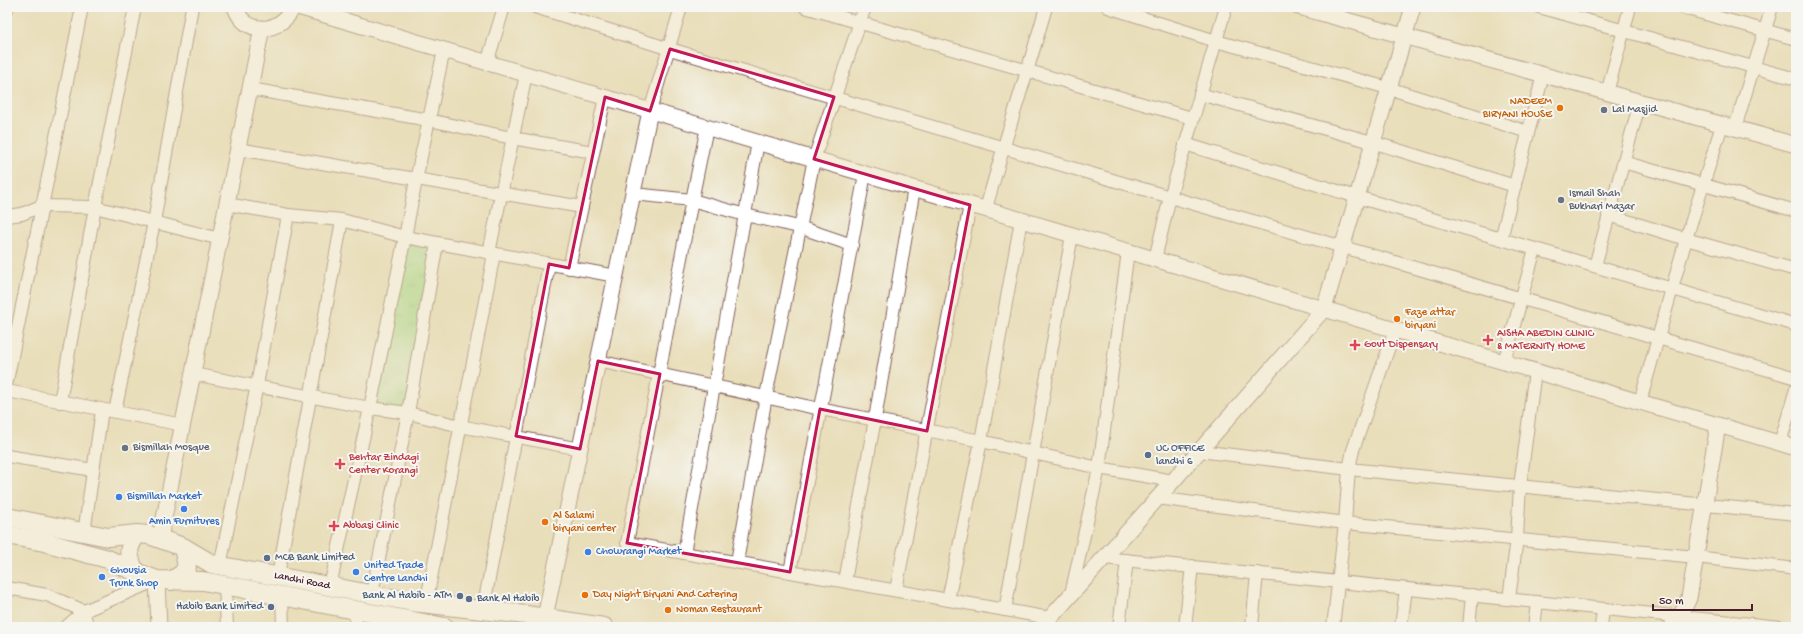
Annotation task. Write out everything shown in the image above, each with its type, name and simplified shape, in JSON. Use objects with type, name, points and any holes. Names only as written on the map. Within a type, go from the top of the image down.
[{"type":"main road","name":"Landhi Road","points":[[7,517],[108,537],[137,534],[160,538],[183,547],[212,564],[220,566],[426,604],[483,610],[526,621],[545,617],[567,624],[604,627]]},
{"type":"main road","points":[[135,572],[128,552],[130,544],[137,534]]},
{"type":"main road","name":"Landhi Road","points":[[7,535],[44,542],[108,559],[135,572],[164,581],[203,581],[282,596],[356,618],[445,627]]},
{"type":"main road","points":[[164,581],[182,574],[187,567],[183,547]]},
{"type":"street","points":[[7,381],[82,7]]},
{"type":"street","points":[[60,402],[94,207],[136,7]]},
{"type":"street","points":[[115,412],[154,222],[192,7]]},
{"type":"street","points":[[235,7],[243,20],[252,26],[262,28],[272,27],[282,23],[289,15],[293,7]]},
{"type":"street","points":[[298,7],[1796,448]]},
{"type":"street","points":[[487,63],[504,7]]},
{"type":"street","points":[[535,7],[670,49],[1170,198],[1658,340],[1796,378]]},
{"type":"street","points":[[545,617],[650,111],[670,49],[681,7]]},
{"type":"street","points":[[805,7],[1192,118]]},
{"type":"street","points":[[737,562],[766,396],[799,227],[814,159],[865,7]]},
{"type":"street","points":[[986,210],[1003,147],[1029,71],[1046,7]]},
{"type":"street","points":[[1108,7],[1216,42],[1388,88],[1528,132]]},
{"type":"street","points":[[1155,259],[1192,118],[1226,7]]},
{"type":"street","points":[[1299,7],[1796,145]]},
{"type":"street","points":[[707,127],[627,543],[1005,610],[1046,622],[1173,481],[1324,309],[1413,7]]},
{"type":"street","points":[[1539,7],[1796,79]]},
{"type":"street","points":[[1607,93],[1630,7]]},
{"type":"street","points":[[1680,7],[1796,39]]},
{"type":"street","points":[[1640,402],[1686,239],[1705,184],[1754,67],[1772,7]]},
{"type":"street","points":[[160,538],[262,28]]},
{"type":"street","points":[[330,586],[370,408],[444,50]]},
{"type":"street","points":[[426,604],[460,426],[501,195],[526,74]]},
{"type":"street","points":[[1501,239],[1543,75]]},
{"type":"street","points":[[250,89],[429,120],[512,138],[593,152]]},
{"type":"street","points":[[1200,94],[1372,142],[1514,186]]},
{"type":"street","points":[[569,268],[604,97]]},
{"type":"street","points":[[1595,266],[1640,102]]},
{"type":"street","points":[[684,553],[713,385],[758,142]]},
{"type":"street","points":[[1186,144],[1357,197],[1796,325]]},
{"type":"street","points":[[238,149],[582,208]]},
{"type":"street","points":[[1623,162],[1796,211]]},
{"type":"street","points":[[790,572],[865,174]]},
{"type":"street","points":[[845,581],[875,419],[914,188]]},
{"type":"street","points":[[633,194],[692,200],[745,215],[799,227],[852,245]]},
{"type":"street","points":[[227,204],[288,215],[342,220],[405,237],[616,276]]},
{"type":"street","points":[[896,590],[970,205]]},
{"type":"street","points":[[7,216],[22,214],[42,206],[94,207],[220,239]]},
{"type":"street","points":[[220,566],[288,215]]},
{"type":"street","points":[[1608,215],[1796,270]]},
{"type":"street","points":[[278,576],[342,220]]},
{"type":"street","points":[[948,600],[981,441],[1021,220]]},
{"type":"street","points":[[1005,610],[1072,234]]},
{"type":"street","points":[[372,594],[408,413],[437,243]]},
{"type":"street","points":[[1504,362],[1520,299],[1535,249]]},
{"type":"street","points":[[1071,594],[1099,468],[1128,251]]},
{"type":"street","points":[[483,610],[549,264]]},
{"type":"street","points":[[1333,627],[1345,522],[1349,469],[1353,450],[1395,330]]},
{"type":"street","points":[[598,361],[766,396],[820,409],[981,441],[1099,468],[1173,481]]},
{"type":"street","points":[[1508,599],[1517,538],[1520,486],[1535,371]]},
{"type":"street","points":[[193,374],[370,408],[408,413],[460,426],[580,449]]},
{"type":"street","points":[[1780,443],[1796,389]]},
{"type":"street","points":[[7,391],[183,425]]},
{"type":"street","points":[[84,533],[102,410]]},
{"type":"street","points":[[1676,622],[1689,598],[1718,425]]},
{"type":"street","points":[[1199,451],[1349,469],[1704,506],[1796,514]]},
{"type":"street","points":[[7,456],[93,470]]},
{"type":"street","points":[[1157,498],[1345,522],[1517,538],[1796,569]]},
{"type":"street","points":[[1104,558],[1603,609],[1676,622],[1781,627]]},
{"type":"street","points":[[1119,627],[1127,560]]},
{"type":"street","points":[[1185,627],[1192,566]]},
{"type":"street","points":[[1252,627],[1257,573]]},
{"type":"street","points":[[66,627],[84,611],[164,581],[159,627]]},
{"type":"street","points":[[225,586],[227,627]]},
{"type":"street","points":[[7,588],[47,595],[84,611]]},
{"type":"street","points":[[1401,627],[1406,588]]},
{"type":"street","points":[[1469,627],[1472,595]]},
{"type":"street","points":[[282,596],[283,627]]},
{"type":"street","points":[[1534,627],[1537,602]]},
{"type":"street","points":[[1602,627],[1603,609]]},
{"type":"street","points":[[84,611],[87,627]]},
{"type":"highlighted area","points":[[670,49],[834,97],[814,159],[970,205],[927,431],[820,409],[790,572],[627,543],[660,374],[598,361],[580,449],[516,436],[549,264],[569,268],[605,97],[650,111]]},
{"type":"green space","points":[[405,237],[437,243],[408,413],[370,408]]},
{"type":"place","name":"NADEEM BIRYANI HOUSE","points":[[1560,108]]},
{"type":"place","name":"Lal Masjid","points":[[1604,110]]},
{"type":"place","name":"Ismail Shah Bukhari Mazar","points":[[1561,200]]},
{"type":"place","name":"Faze attar biryani","points":[[1397,319]]},
{"type":"place","name":"AISHA ABEDIN CLINIC & MATERNITY HOME","points":[[1488,340]]},
{"type":"place","name":"Govt Dispensary","points":[[1355,345]]},
{"type":"place","name":"Bismillah Mosque","points":[[125,448]]},
{"type":"place","name":"UC OFFICE landhi 6","points":[[1148,455]]},
{"type":"place","name":"Behtar Zindagi Center Korangi","points":[[340,464]]},
{"type":"place","name":"Bismillah Market","points":[[119,497]]},
{"type":"place","name":"Amin Furnitures","points":[[184,509]]},
{"type":"place","name":"Al Salami biryani center","points":[[545,522]]},
{"type":"place","name":"Abbasi Clinic","points":[[334,526]]},
{"type":"place","name":"Chowrangi Market","points":[[588,552]]},
{"type":"place","name":"MCB Bank Limited","points":[[267,558]]},
{"type":"place","name":"United Trade Centre Landhi","points":[[356,572]]},
{"type":"place","name":"Ghousia Trunk Shop","points":[[102,577]]},
{"type":"place","name":"Day Night Biryani And Catering","points":[[585,595]]},
{"type":"place","name":"Bank Al Habib - ATM","points":[[460,596]]},
{"type":"place","name":"Bank Al Habib","points":[[469,599]]},
{"type":"place","name":"Habib Bank Limited","points":[[271,607]]},
{"type":"place","name":"Noman Restaurant","points":[[668,610]]}]
